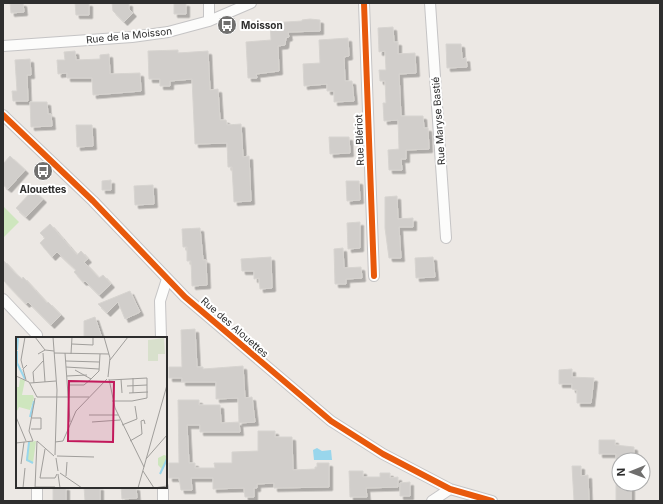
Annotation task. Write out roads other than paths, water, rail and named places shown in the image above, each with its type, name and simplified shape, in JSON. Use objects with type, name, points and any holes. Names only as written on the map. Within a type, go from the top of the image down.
[{"type":"street","points":[[209,3],[209,21]]},
{"type":"street","name":"Rue de la Moisson","points":[[3,46],[132,37],[168,32],[209,21],[251,3]]},
{"type":"street","name":"Rue Blériot","points":[[364,3],[374,276]]},
{"type":"street","name":"Rue Maryse Bastié","points":[[430,3],[446,238]]},
{"type":"street","name":"Rue des Alouettes","points":[[3,115],[93,201],[185,297],[331,421],[383,454],[450,489],[492,501]]},
{"type":"street","points":[[161,337],[160,301],[167,279]]},
{"type":"street","points":[[3,299],[37,335],[37,337]]},
{"type":"street","points":[[37,488],[37,501]]},
{"type":"street","points":[[163,488],[163,501]]},
{"type":"street","points":[[432,501],[450,489]]},
{"type":"water","points":[[317,448],[322,451],[331,450],[332,460],[314,460],[313,450]]},
{"type":"place","name":"Moisson","points":[[227,25]]},
{"type":"place","name":"Alouettes","points":[[43,171]]}]
